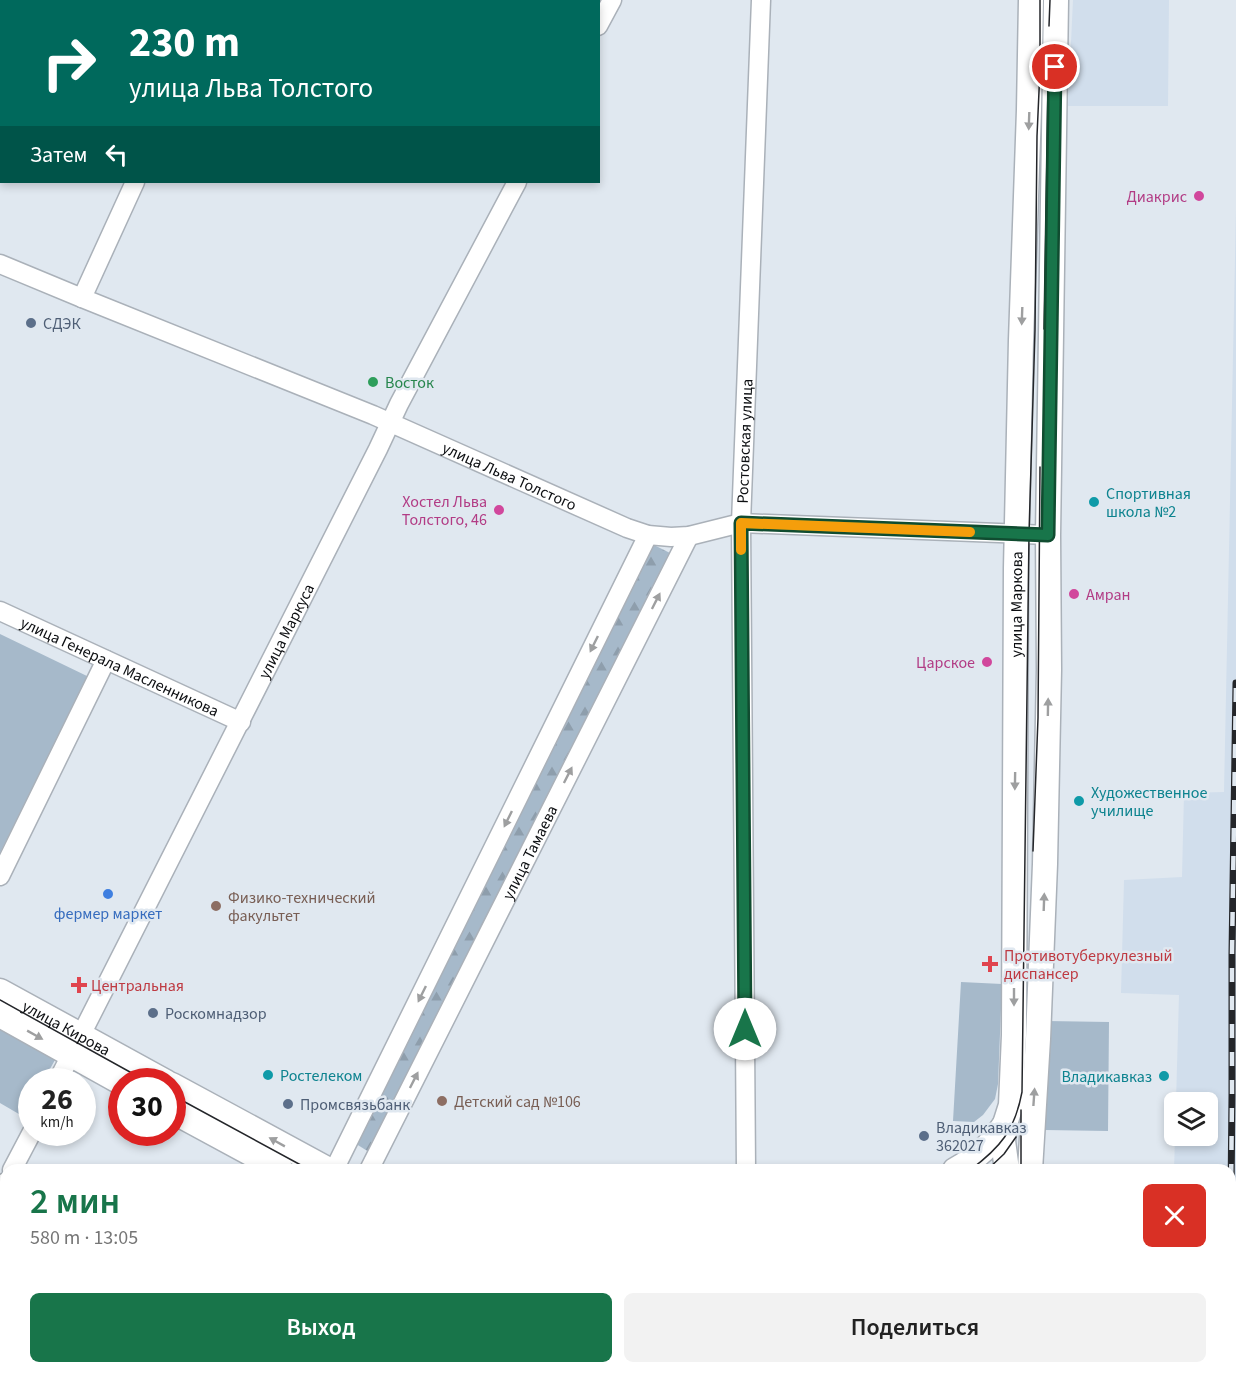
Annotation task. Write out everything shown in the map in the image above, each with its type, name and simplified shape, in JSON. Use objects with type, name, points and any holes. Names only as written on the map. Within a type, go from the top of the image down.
[{"type":"main road","name":"улица Маркова","points":[[1006,1164],[1003,1141],[1011,1105],[1014,1035],[1017,533],[1031,0]]},
{"type":"main road","name":"улица Маркова","points":[[1026,1164],[1038,1039],[1045,864],[1056,0]]},
{"type":"main road","name":"улица Кирова","points":[[0,990],[76,1045],[108,1071]]},
{"type":"main road","name":"улица Кирова","points":[[0,1015],[132,1068]]},
{"type":"main road","points":[[186,1093],[318,1164]]},
{"type":"main road","points":[[186,1119],[270,1164]]},
{"type":"main road","points":[[966,1164],[994,1140],[1005,1124]]},
{"type":"street","points":[[600,23],[612,0]]},
{"type":"street","name":"Ростовская улица","points":[[746,1164],[741,523],[761,0]]},
{"type":"street","points":[[82,298],[135,183]]},
{"type":"street","name":"улица Маркуса","points":[[64,1068],[391,422],[516,183]]},
{"type":"street","name":"улица Льва Толстого","points":[[0,264],[391,422],[627,528],[648,535],[688,536],[741,523],[1048,535]]},
{"type":"street","name":"улица Тамаева","points":[[337,1164],[648,535]]},
{"type":"street","name":"улица Тамаева","points":[[372,1164],[688,536]]},
{"type":"street","name":"улица Генерала Масленникова","points":[[0,611],[241,722]]},
{"type":"street","points":[[0,876],[106,660]]},
{"type":"street","points":[[15,1164],[25,1146]]},
{"type":"shaded area","points":[[1073,0],[1169,0],[1168,106],[1068,106]]},
{"type":"shaded area","points":[[1236,210],[1236,1164],[1174,1164],[1175,1146],[1218,1146],[1218,1092],[1176,1092],[1179,995],[1121,993],[1124,880],[1182,877],[1184,793],[1224,792]]},
{"type":"green space","points":[[654,545],[672,554],[369,1152],[353,1142]]},
{"type":"green space","points":[[0,634],[89,677],[0,853]]},
{"type":"green space","points":[[961,982],[1002,984],[998,1084],[995,1099],[983,1115],[974,1122],[953,1121]]},
{"type":"green space","points":[[1047,1021],[1109,1022],[1108,1131],[1045,1130]]},
{"type":"green space","points":[[0,1029],[55,1060],[50,1068],[18,1068],[18,1114],[0,1103]]},
{"type":"tram line","points":[[978,1164],[1005,1137],[1015,1117],[1022,1092],[1029,534],[1040,0]]},
{"type":"tram line","points":[[1049,26],[1050,0]]},
{"type":"tram line","points":[[1044,329],[1048,77]]},
{"type":"tram line","points":[[1033,851],[1038,718],[1040,467]]},
{"type":"tram line","points":[[0,1000],[123,1068]]},
{"type":"tram line","points":[[186,1103],[299,1164]]},
{"type":"tram line","points":[[1021,1110],[1021,1164]]},
{"type":"tram line","points":[[993,1164],[1016,1137]]},
{"type":"railway","points":[[1231,1164],[1236,683]]},
{"type":"slow traffic","points":[[741,550],[741,523],[970,532]]},
{"type":"place","name":"Диакрис","points":[[1199,196]]},
{"type":"place","name":"СДЭК","points":[[31,323]]},
{"type":"place","name":"Восток","points":[[373,382]]},
{"type":"place","name":"Спортивная школа №2","points":[[1094,502]]},
{"type":"place","name":"Хостел Льва Толстого, 46","points":[[499,510]]},
{"type":"place","name":"Амран","points":[[1074,594]]},
{"type":"place","name":"Царское","points":[[987,662]]},
{"type":"place","name":"Художественное училище","points":[[1079,801]]},
{"type":"place","name":"фермер маркет","points":[[108,894]]},
{"type":"place","name":"Физико-технический факультет","points":[[216,906]]},
{"type":"place","name":"Противотуберкулезный диспансер","points":[[990,964]]},
{"type":"place","name":"Центральная","points":[[79,985]]},
{"type":"place","name":"Роскомнадзор","points":[[153,1013]]},
{"type":"place","name":"Ростелеком","points":[[268,1075]]},
{"type":"place","name":"Владикавказ","points":[[1164,1076]]},
{"type":"place","name":"Детский сад №106","points":[[442,1101]]},
{"type":"place","name":"Промсвязьбанк","points":[[288,1104]]},
{"type":"place","name":"Владикавказ 362027","points":[[924,1136]]},
{"type":"route","points":[[745,1029],[741,523],[1048,535],[1055,67]]}]
